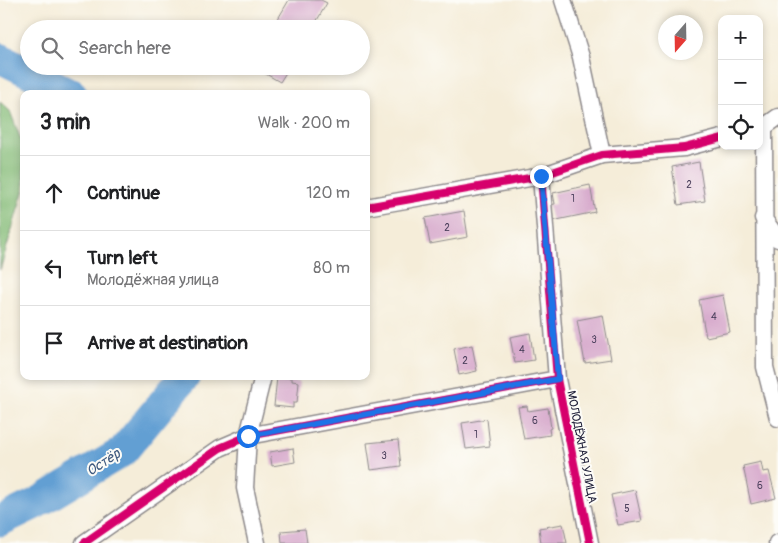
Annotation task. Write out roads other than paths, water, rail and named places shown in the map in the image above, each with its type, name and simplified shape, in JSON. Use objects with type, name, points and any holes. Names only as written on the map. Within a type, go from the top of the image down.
[{"type":"street","points":[[563,0],[581,57],[602,155]]},
{"type":"street","points":[[763,127],[778,117]]},
{"type":"street","points":[[370,206],[541,176],[602,155],[684,148],[718,139]]},
{"type":"street","points":[[762,150],[765,367],[778,418]]},
{"type":"street","name":"МОЛОДЁЖНАЯ УЛИЦА","points":[[541,176],[558,379],[590,543]]},
{"type":"street","points":[[763,218],[778,239]]},
{"type":"street","points":[[84,543],[220,448],[248,436],[558,379]]},
{"type":"street","points":[[257,543],[245,488],[248,436],[262,380]]},
{"type":"waterway","name":"Остёр","points":[[0,58],[20,68]]},
{"type":"waterway","name":"Остёр","points":[[34,75],[64,90]]},
{"type":"waterway","name":"Остёр","points":[[0,521],[37,503],[122,452],[182,380]]}]
